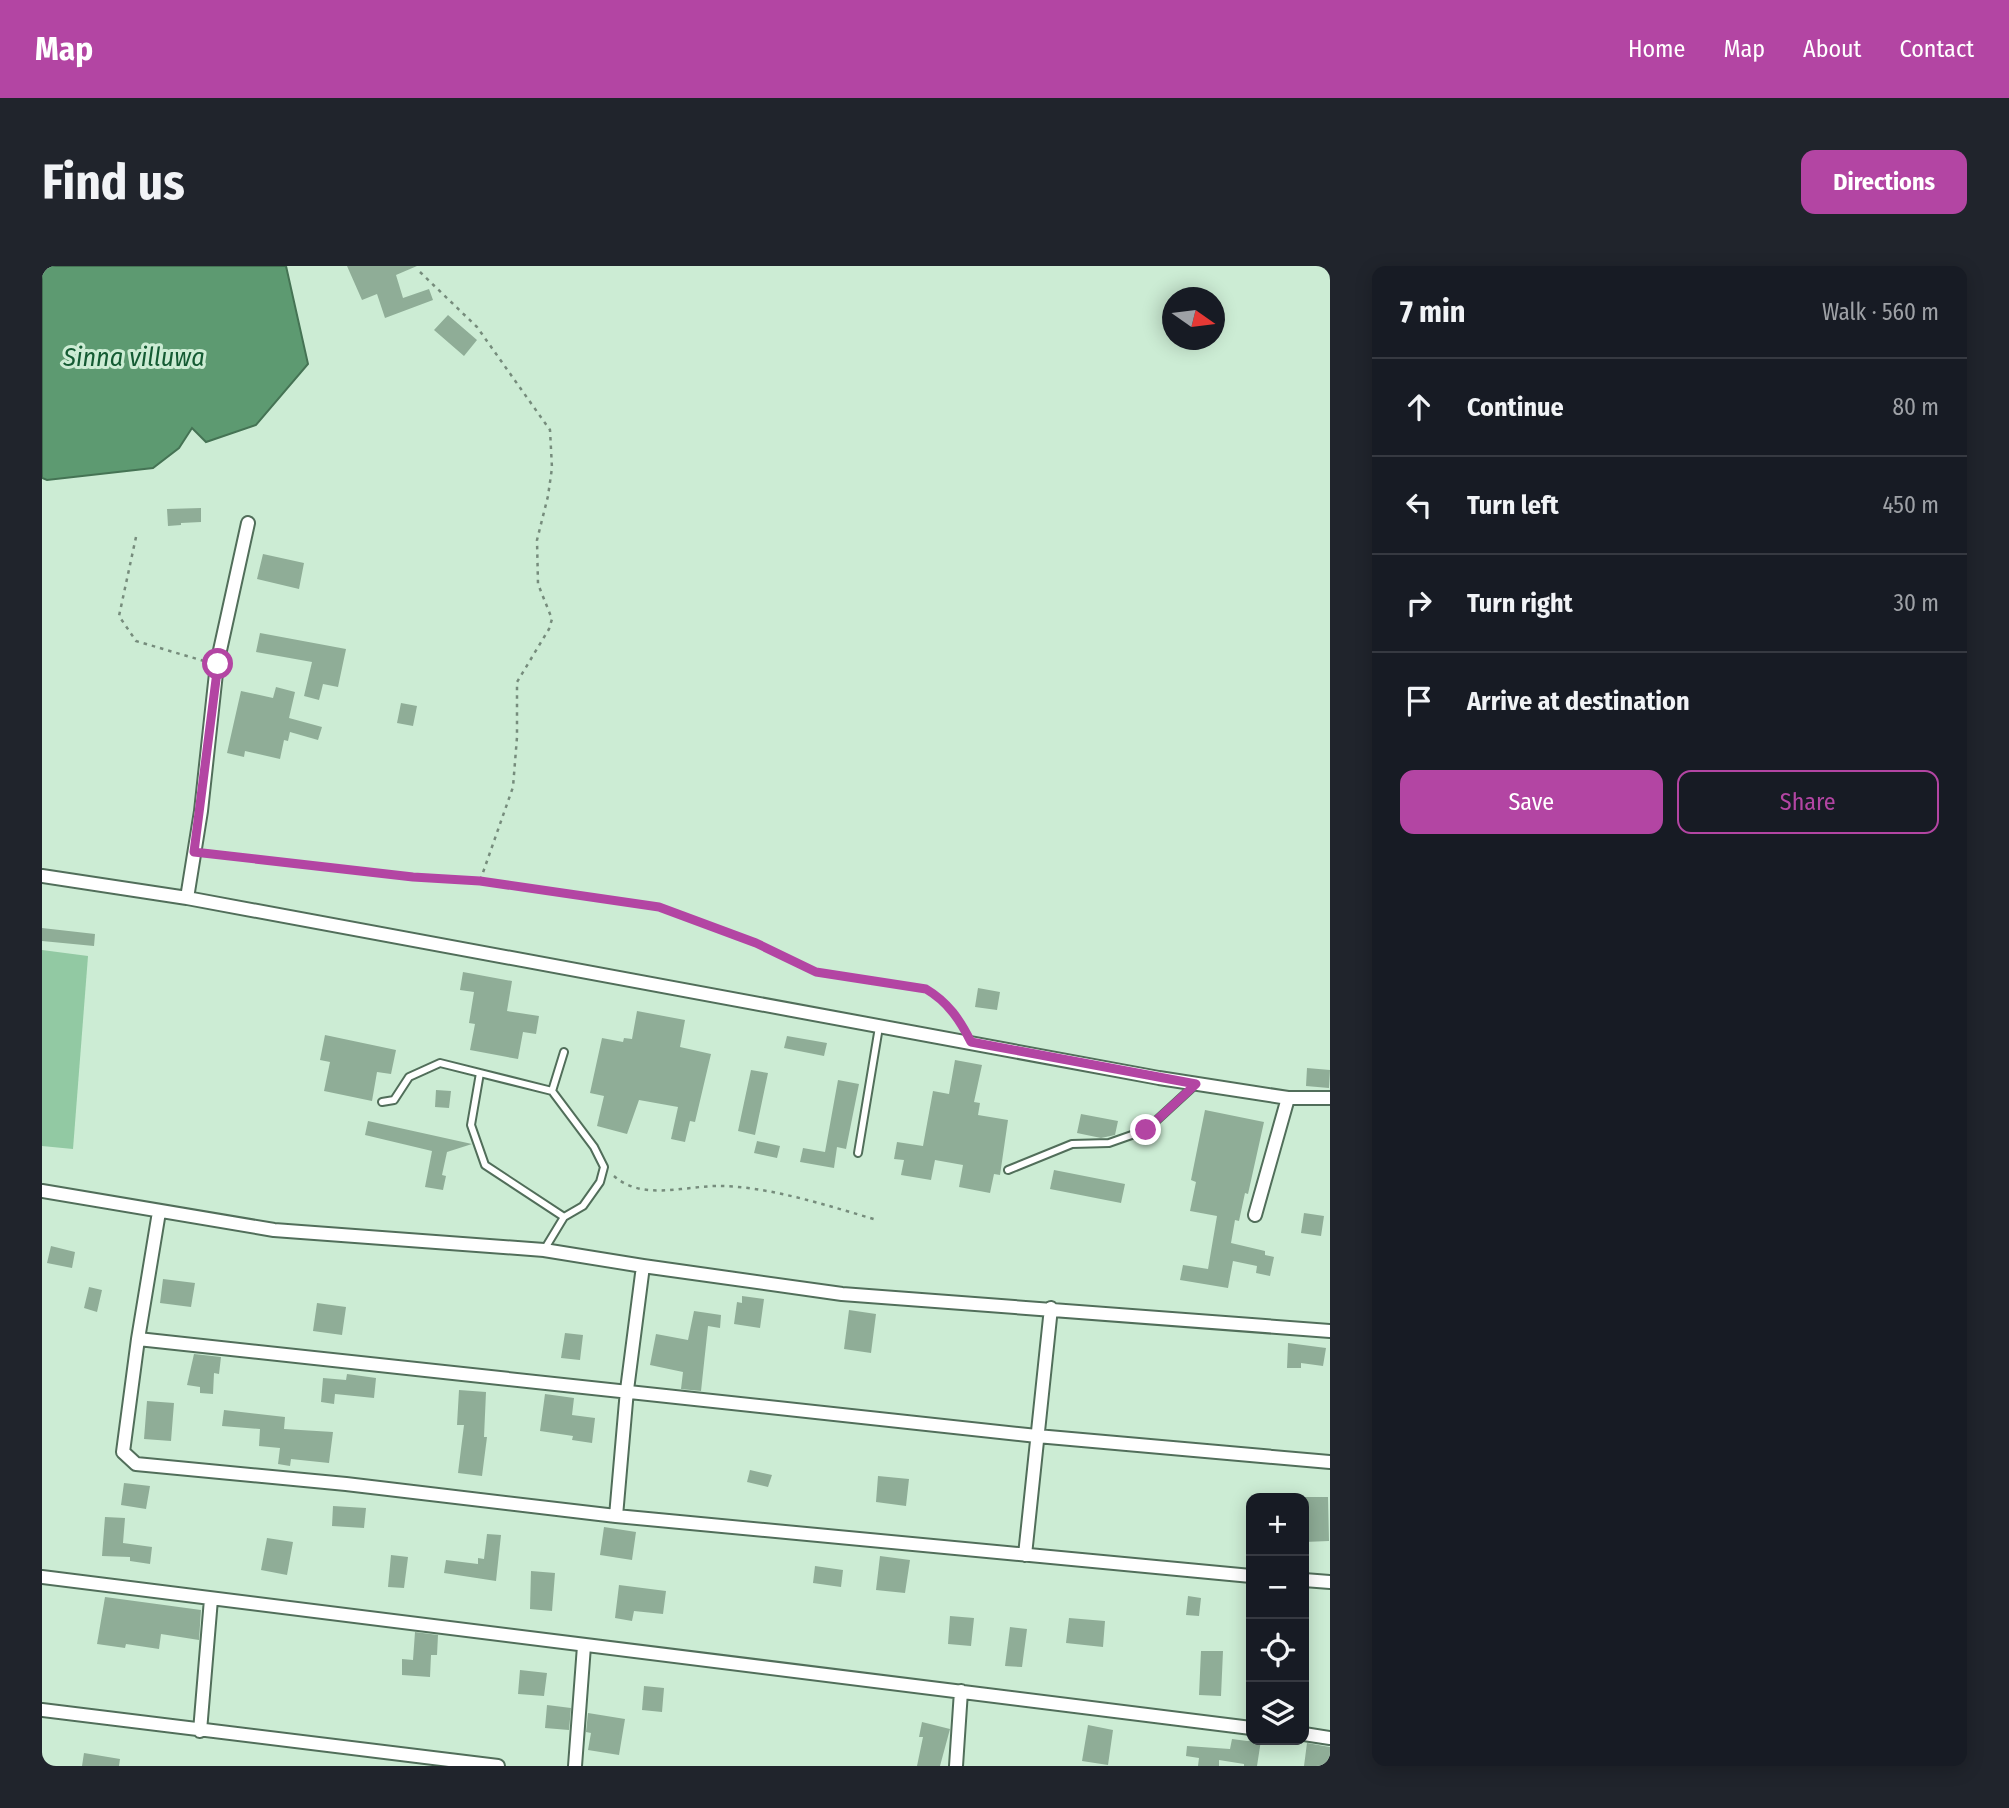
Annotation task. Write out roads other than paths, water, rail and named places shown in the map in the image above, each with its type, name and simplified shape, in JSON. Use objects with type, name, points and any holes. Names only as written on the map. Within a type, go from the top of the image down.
[{"type":"street","points":[[187,898],[218,664],[248,523]]},
{"type":"street","points":[[42,876],[187,898],[1196,1084],[1288,1098],[1330,1098]]},
{"type":"street","points":[[1255,1215],[1288,1098]]},
{"type":"street","points":[[42,1191],[274,1230],[544,1250],[842,1294],[1330,1331]]},
{"type":"street","points":[[159,1212],[123,1452],[135,1464],[346,1484],[615,1516],[1246,1576]]},
{"type":"street","points":[[615,1516],[643,1266]]},
{"type":"street","points":[[1025,1555],[1051,1308]]},
{"type":"street","points":[[138,1339],[1037,1436],[1330,1462]]},
{"type":"street","points":[[42,1577],[1246,1727]]},
{"type":"street","points":[[1309,1580],[1330,1582]]},
{"type":"street","points":[[200,1731],[211,1599]]},
{"type":"street","points":[[575,1766],[584,1646]]},
{"type":"street","points":[[956,1766],[961,1691]]},
{"type":"street","points":[[42,1710],[498,1766]]},
{"type":"street","points":[[1309,1735],[1330,1738]]},
{"type":"lane","points":[[858,1153],[879,1025]]},
{"type":"lane","points":[[552,1091],[564,1052]]},
{"type":"lane","points":[[382,1102],[394,1100],[409,1077],[440,1063],[552,1091],[594,1147],[604,1167],[600,1182],[583,1206],[564,1217],[544,1250]]},
{"type":"lane","points":[[480,1073],[471,1125],[485,1165],[564,1217]]},
{"type":"lane","points":[[1008,1170],[1072,1144],[1109,1143],[1146,1130],[1196,1084]]},
{"type":"water","name":"Sinna villuwa","points":[[42,266],[286,266],[308,364],[256,425],[206,442],[192,428],[179,448],[153,468],[47,480],[42,478]]}]
